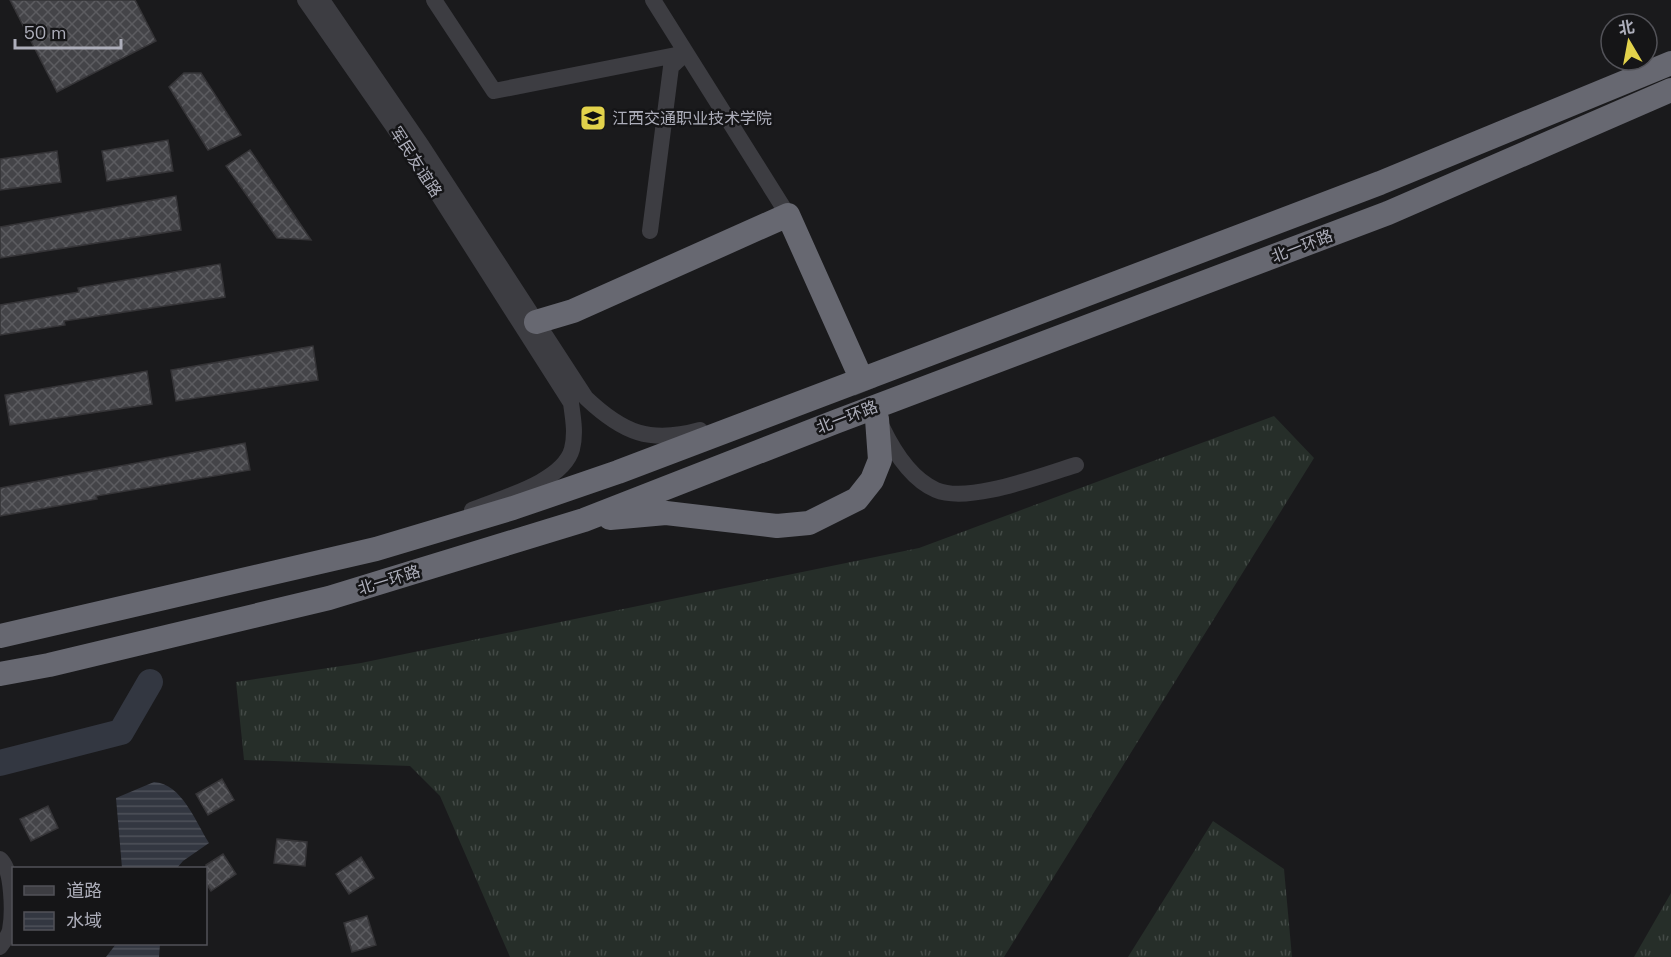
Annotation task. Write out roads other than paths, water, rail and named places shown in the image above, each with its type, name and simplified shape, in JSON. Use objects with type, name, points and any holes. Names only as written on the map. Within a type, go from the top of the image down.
[{"type":"highway","name":"北一环路","points":[[0,636],[376,549],[513,508],[618,472],[825,396],[1380,183],[1671,63]]},
{"type":"highway","name":"北一环路","points":[[0,674],[49,665],[329,598],[584,520],[835,422],[1388,213],[1671,90]]},
{"type":"highway","points":[[529,325],[573,310],[788,215],[857,369]]},
{"type":"highway","points":[[584,520],[666,513],[777,526],[809,523],[857,499],[872,480],[880,460],[877,419]]},
{"type":"street","name":"军民友谊路","points":[[305,0],[529,325]]},
{"type":"street","name":"军民友谊路","points":[[321,0],[422,146],[529,325]]},
{"type":"street","points":[[434,0],[494,91],[686,53]]},
{"type":"street","points":[[653,0],[788,215]]},
{"type":"street","points":[[650,231],[671,67],[686,53]]},
{"type":"street","points":[[529,325],[586,398],[609,420],[628,431],[649,435],[682,435],[825,396]]},
{"type":"street","points":[[376,549],[541,482],[565,463],[572,450],[575,429],[571,403],[529,325]]},
{"type":"street","points":[[877,419],[893,450],[927,485],[938,491],[973,492],[1076,465]]},
{"type":"street","points":[[0,859],[4,862],[10,881],[11,904],[10,932],[0,947]]},
{"type":"water","points":[[154,782],[164,784],[180,796],[187,805],[209,843],[178,867],[122,867],[116,798]]},
{"type":"water","points":[[115,945],[160,945],[159,957],[106,957]]},
{"type":"waterway","points":[[0,763],[121,732],[150,682]]},
{"type":"tunnel","points":[[857,369],[877,419]]},
{"type":"place","name":"江西交通职业技术学院","points":[[593,118]]}]
